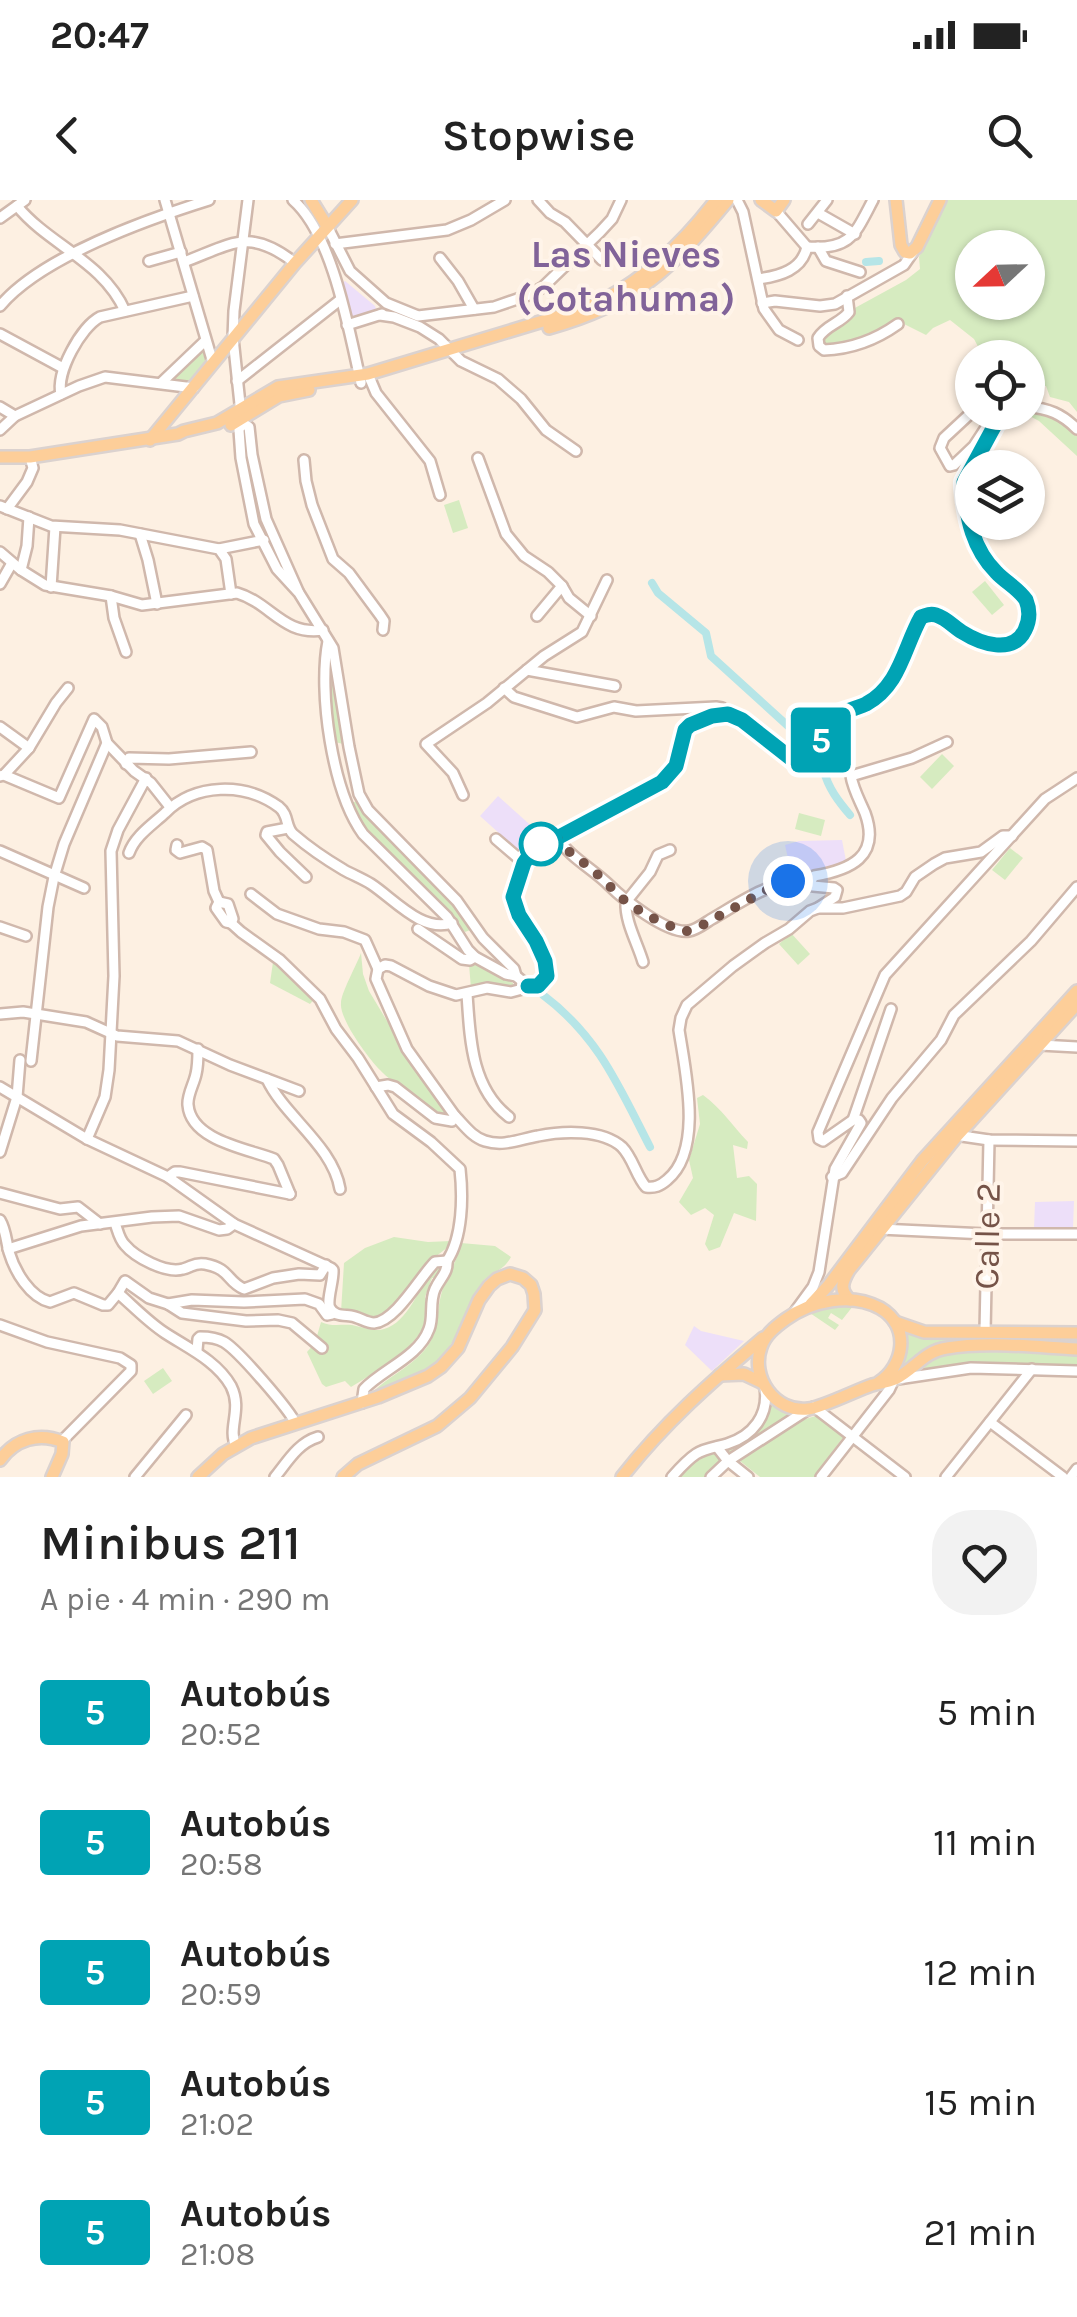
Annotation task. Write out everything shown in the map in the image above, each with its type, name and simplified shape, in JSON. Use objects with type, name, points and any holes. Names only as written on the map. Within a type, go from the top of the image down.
[{"type":"main road","points":[[311,200],[323,231]]},
{"type":"main road","points":[[150,440],[295,263],[352,200]]},
{"type":"main road","points":[[761,200],[780,205]]},
{"type":"main road","points":[[896,200],[905,252],[913,252],[940,200]]},
{"type":"main road","points":[[0,458],[220,429],[279,396],[365,378],[578,320],[623,300],[661,273],[696,241],[718,202]]},
{"type":"main road","points":[[810,1305],[1077,991]]},
{"type":"main road","points":[[1035,1042],[1077,1004]]},
{"type":"main road","points":[[847,1298],[843,1280],[877,1228]]},
{"type":"main road","points":[[198,1477],[223,1454],[266,1432],[415,1383],[441,1367],[458,1348],[484,1292],[498,1278],[518,1274],[531,1285],[536,1302],[531,1319],[470,1398],[437,1426],[358,1464],[343,1477]]},
{"type":"main road","points":[[622,1477],[716,1376],[794,1313],[810,1305],[847,1298],[879,1308],[895,1322],[924,1332],[1077,1332]]},
{"type":"main road","points":[[878,1383],[899,1360],[902,1348],[895,1322]]},
{"type":"main road","points":[[764,1386],[758,1366],[759,1350],[766,1336]]},
{"type":"main road","points":[[716,1376],[751,1376],[780,1402],[811,1408],[896,1379],[927,1354],[949,1347],[1077,1350]]},
{"type":"main road","points":[[0,1460],[20,1442],[51,1438],[62,1441],[62,1454],[52,1477]]},
{"type":"street","points":[[165,200],[213,363]]},
{"type":"street","points":[[0,306],[31,280],[76,253],[209,200]]},
{"type":"street","points":[[248,200],[233,338],[241,417],[249,428],[246,457],[251,480],[299,593],[333,648],[361,798],[457,902],[516,976]]},
{"type":"street","points":[[293,200],[335,244],[350,271],[386,302],[418,316],[474,309],[529,295],[543,287],[612,220],[622,200]]},
{"type":"street","points":[[335,244],[447,230],[505,200]]},
{"type":"street","points":[[538,200],[602,260]]},
{"type":"street","points":[[738,200],[762,304],[779,330],[798,340]]},
{"type":"street","points":[[808,224],[827,200]]},
{"type":"street","points":[[758,279],[797,266],[813,247],[845,242],[855,234],[873,200]]},
{"type":"street","points":[[0,218],[21,202],[42,232],[76,253],[112,288],[125,311]]},
{"type":"street","points":[[780,205],[826,261],[860,272]]},
{"type":"street","points":[[818,213],[855,234]]},
{"type":"street","points":[[323,231],[365,378],[430,461],[440,495]]},
{"type":"street","points":[[149,262],[243,240],[271,247],[295,263]]},
{"type":"street","points":[[762,304],[836,304],[904,265],[913,252]]},
{"type":"street","points":[[440,258],[474,309]]},
{"type":"street","points":[[336,282],[350,271]]},
{"type":"street","points":[[61,394],[59,382],[64,368],[92,322],[193,296]]},
{"type":"street","points":[[847,296],[849,312],[818,338],[824,350],[868,341],[898,324]]},
{"type":"street","points":[[237,381],[340,300]]},
{"type":"street","points":[[347,325],[380,315],[386,310],[386,302]]},
{"type":"street","points":[[380,315],[420,328],[439,339],[452,353],[498,379],[521,398],[546,430],[576,451]]},
{"type":"street","points":[[0,334],[64,368]]},
{"type":"street","points":[[161,383],[206,342]]},
{"type":"street","points":[[0,430],[15,416],[105,377],[194,388]]},
{"type":"street","points":[[0,408],[15,416]]},
{"type":"street","points":[[1045,409],[1059,414],[1077,429]]},
{"type":"street","points":[[955,428],[940,448],[950,466],[974,446],[985,430]]},
{"type":"street","points":[[378,969],[391,966],[456,995],[483,988],[511,992],[538,986],[544,980],[546,968],[536,941],[514,907],[513,897],[524,863],[536,846],[662,782],[676,766],[683,734],[690,725],[726,714],[766,737],[790,760],[811,766],[820,761],[822,723],[867,704],[882,692],[899,668],[921,617],[940,617],[972,638],[999,645],[1021,637],[1028,622],[1026,600],[982,555],[972,535],[965,499],[964,482],[992,430]]},
{"type":"street","points":[[30,457],[34,468],[27,482],[4,508],[55,527],[108,529],[219,549],[262,542],[272,534]]},
{"type":"street","points":[[478,458],[506,534],[524,556],[548,572],[569,598],[591,616]]},
{"type":"street","points":[[304,460],[312,504],[333,559],[349,573],[380,615],[383,630]]},
{"type":"street","points":[[251,480],[250,505],[262,542],[277,569],[299,593]]},
{"type":"street","points":[[250,505],[262,502]]},
{"type":"street","points":[[0,584],[27,546],[29,517]]},
{"type":"street","points":[[50,587],[55,527]]},
{"type":"street","points":[[140,534],[157,604]]},
{"type":"street","points":[[219,549],[226,559],[231,594]]},
{"type":"street","points":[[0,552],[50,587],[142,605],[231,594],[245,596],[299,630],[323,630]]},
{"type":"street","points":[[463,795],[453,773],[426,744],[582,632],[607,580]]},
{"type":"street","points":[[537,616],[562,586]]},
{"type":"street","points":[[111,596],[126,652]]},
{"type":"street","points":[[328,641],[326,714],[331,748],[354,820],[363,834],[452,923],[475,956],[528,986]]},
{"type":"street","points":[[526,670],[616,686]]},
{"type":"street","points":[[68,688],[29,748],[2,776],[59,798],[94,720],[102,727],[107,743],[146,778],[170,807]]},
{"type":"street","points":[[504,688],[531,704],[578,717],[614,707],[636,711],[716,707],[726,714]]},
{"type":"street","points":[[0,726],[29,748]]},
{"type":"street","points":[[810,882],[814,876],[852,866],[867,845],[867,818],[850,776],[912,758],[947,742]]},
{"type":"street","points":[[0,1152],[36,1014],[54,877],[107,743]]},
{"type":"street","points":[[331,748],[349,747]]},
{"type":"street","points":[[128,761],[251,752]]},
{"type":"street","points":[[87,1139],[105,1097],[109,1070],[114,976],[111,851],[146,778]]},
{"type":"street","points":[[892,1009],[853,1120],[827,1139],[819,1139],[818,1132],[882,980],[1045,799],[1077,778]]},
{"type":"street","points":[[129,853],[134,842],[170,807],[197,792],[243,791],[279,807],[288,828],[332,863],[414,915],[437,925],[452,923]]},
{"type":"street","points":[[346,802],[361,798]]},
{"type":"street","points":[[288,828],[266,835],[306,877]]},
{"type":"street","points":[[818,908],[844,908],[900,896],[915,877],[945,858],[981,852],[1003,836],[1012,836]]},
{"type":"street","points":[[251,894],[282,916],[319,930],[344,932],[365,940],[378,969],[376,979],[407,1049],[470,1131],[487,1142],[564,1134],[598,1136],[622,1147],[651,1189],[678,1169],[688,1137],[689,1102],[680,1030],[684,1010],[733,966],[835,896],[837,890],[797,880],[776,885],[697,928],[678,930],[626,902],[557,838]]},
{"type":"street","points":[[496,840],[524,863]]},
{"type":"street","points":[[177,844],[180,853],[202,847],[207,850],[214,891],[220,902],[228,904],[234,919],[231,923],[280,960],[323,1002],[392,1114],[432,1142],[462,1171],[456,1240],[448,1268],[434,1291],[429,1330],[406,1357],[364,1389],[362,1403]]},
{"type":"street","points":[[643,962],[626,902],[658,855],[670,850]]},
{"type":"street","points":[[0,851],[84,888]]},
{"type":"street","points":[[832,1177],[842,1173],[892,1098],[949,1028],[954,1015],[1031,941],[1077,887]]},
{"type":"street","points":[[0,927],[26,936]]},
{"type":"street","points":[[418,928],[462,959],[475,956]]},
{"type":"street","points":[[460,936],[478,930]]},
{"type":"street","points":[[467,994],[474,1058],[490,1100],[509,1117]]},
{"type":"street","points":[[0,1014],[24,1012],[86,1022],[110,1035],[178,1041],[298,1091]]},
{"type":"street","points":[[1035,1042],[1077,1047]]},
{"type":"street","points":[[168,1177],[180,1172],[290,1194],[274,1159],[231,1146],[193,1119],[188,1106],[198,1049]]},
{"type":"street","points":[[267,1079],[333,1167],[340,1190]]},
{"type":"street","points":[[0,1087],[87,1139],[168,1177],[234,1224],[326,1265],[334,1274],[328,1303],[334,1313]]},
{"type":"street","points":[[376,1087],[395,1087],[435,1118],[452,1120],[455,1116]]},
{"type":"street","points":[[794,1313],[819,1272],[832,1177],[861,1126],[860,1120],[853,1120]]},
{"type":"street","points":[[953,1133],[989,1140],[1077,1141]]},
{"type":"street","name":"Calle 2","points":[[985,1332],[989,1140]]},
{"type":"street","points":[[0,1192],[60,1208],[78,1206],[100,1224]]},
{"type":"street","points":[[8,1249],[81,1226],[168,1216],[220,1230],[234,1224]]},
{"type":"street","points":[[0,1220],[8,1249],[25,1283],[44,1300],[50,1302],[74,1293],[108,1305],[125,1281],[149,1298],[194,1316],[286,1320],[322,1348]]},
{"type":"street","points":[[115,1223],[126,1248],[144,1259],[170,1270],[196,1263],[212,1266],[227,1272],[244,1289],[274,1278],[320,1275],[326,1265]]},
{"type":"street","points":[[877,1228],[1077,1234]]},
{"type":"street","points":[[168,1304],[192,1300],[305,1299],[318,1304],[327,1315],[378,1322],[402,1303],[435,1262],[447,1261]]},
{"type":"street","points":[[819,1272],[828,1286],[847,1298]]},
{"type":"street","points":[[118,1293],[165,1334],[196,1350],[225,1378],[237,1410],[232,1434],[236,1446]]},
{"type":"street","points":[[0,1326],[126,1360],[131,1365],[131,1372],[62,1441]]},
{"type":"street","points":[[196,1350],[200,1337],[227,1344],[288,1410],[296,1424]]},
{"type":"street","points":[[821,1477],[896,1379],[899,1360]]},
{"type":"street","points":[[896,1379],[972,1368],[1077,1371]]},
{"type":"street","points":[[946,1477],[1032,1369]]},
{"type":"street","points":[[672,1477],[699,1452],[747,1435],[764,1410],[764,1386]]},
{"type":"street","points":[[711,1477],[728,1461],[811,1408],[905,1477]]},
{"type":"street","points":[[134,1477],[186,1415]]},
{"type":"street","points":[[990,1422],[1067,1477],[1077,1469]]},
{"type":"street","points":[[275,1477],[296,1450],[318,1437]]},
{"type":"street","points":[[718,1447],[748,1477]]},
{"type":"shaded area","points":[[345,281],[375,306],[374,313],[350,321],[340,285]]},
{"type":"shaded area","points":[[498,796],[537,831],[519,851],[480,816]]},
{"type":"shaded area","points":[[842,840],[846,861],[843,865],[792,876],[785,845]]},
{"type":"shaded area","points":[[1074,1201],[1073,1228],[1034,1228],[1035,1202]]},
{"type":"shaded area","points":[[694,1326],[744,1341],[712,1371],[685,1345]]},
{"type":"green space","points":[[945,200],[1077,200],[1077,412],[1069,402],[1050,397],[1045,386],[1045,340],[975,340],[950,320],[926,335],[900,319],[859,339],[823,347],[824,337],[842,324],[853,309],[920,269],[919,257]]},
{"type":"green space","points":[[201,346],[207,366],[192,386],[166,382]]},
{"type":"green space","points":[[1045,416],[1062,421],[1077,434],[1077,456],[1045,427]]},
{"type":"green space","points":[[459,500],[468,528],[453,533],[444,505]]},
{"type":"green space","points":[[985,581],[1004,605],[992,615],[972,592]]},
{"type":"green space","points":[[329,653],[343,744],[335,742],[329,725]]},
{"type":"green space","points":[[942,754],[954,766],[932,789],[920,777]]},
{"type":"green space","points":[[357,801],[461,909],[473,929],[465,932],[367,835],[351,803]]},
{"type":"green space","points":[[799,813],[825,820],[821,836],[795,829]]},
{"type":"green space","points":[[1010,848],[1023,858],[1005,880],[992,870]]},
{"type":"green space","points":[[791,933],[810,954],[798,965],[779,944]]},
{"type":"green space","points":[[361,953],[369,991],[451,1117],[403,1090],[369,1057],[350,1028],[341,1003]]},
{"type":"green space","points":[[275,961],[317,996],[310,1004],[270,983]]},
{"type":"green space","points":[[472,962],[513,983],[513,988],[481,984],[471,989]]},
{"type":"green space","points":[[703,1095],[748,1142],[747,1149],[733,1145],[737,1178],[749,1176],[757,1184],[756,1221],[734,1213],[720,1247],[709,1251],[705,1244],[714,1215],[705,1208],[691,1215],[679,1202],[693,1178],[689,1160],[700,1124],[697,1098]]},
{"type":"green space","points":[[394,1237],[452,1244],[422,1267],[385,1323],[341,1312],[344,1263],[365,1248]]},
{"type":"green space","points":[[461,1243],[495,1246],[511,1257],[484,1280],[454,1340],[429,1370],[372,1393],[415,1359],[432,1339],[443,1288]]},
{"type":"green space","points":[[435,1268],[440,1268],[425,1297],[424,1324],[412,1343],[351,1387],[345,1381],[326,1387],[322,1384],[307,1352],[315,1343],[321,1322],[377,1330],[393,1325]]},
{"type":"green space","points":[[827,1305],[853,1306],[842,1320],[831,1313],[828,1318],[839,1325],[835,1330],[807,1311]]},
{"type":"green space","points":[[905,1331],[1072,1341],[947,1342],[932,1346],[905,1364]]},
{"type":"green space","points":[[955,1352],[1077,1355],[1077,1367],[996,1364],[914,1371],[939,1355]]},
{"type":"green space","points":[[163,1368],[172,1381],[153,1394],[144,1381]]},
{"type":"green space","points":[[770,1399],[792,1412],[735,1450],[705,1477],[678,1477],[708,1453],[751,1438],[765,1417]]},
{"type":"green space","points":[[816,1416],[844,1436],[814,1477],[760,1477],[740,1461],[776,1434]]},
{"type":"waterway","points":[[866,262],[879,261]]},
{"type":"waterway","points":[[652,583],[658,593],[706,633],[711,656],[810,746]]},
{"type":"waterway","points":[[824,771],[831,789],[850,815]]},
{"type":"waterway","points":[[543,995],[593,1046],[650,1147]]},
{"type":"bus line","name":"5","points":[[528,986],[538,986],[547,976],[536,941],[514,907],[513,897],[525,860],[536,846],[662,782],[676,766],[683,734],[690,725],[728,714],[766,737],[790,760],[811,766],[820,761],[822,723],[867,704],[882,692],[899,668],[921,617],[940,617],[982,642],[1007,645],[1021,637],[1028,622],[1029,606],[1023,594],[998,575],[982,555],[972,535],[966,508],[964,482],[992,430]]},
{"type":"district","name":"Las Nieves (Cotahuma)","points":[[626,276]]},
{"type":"route","points":[[541,844],[557,838],[626,902],[684,932],[788,881]]}]
